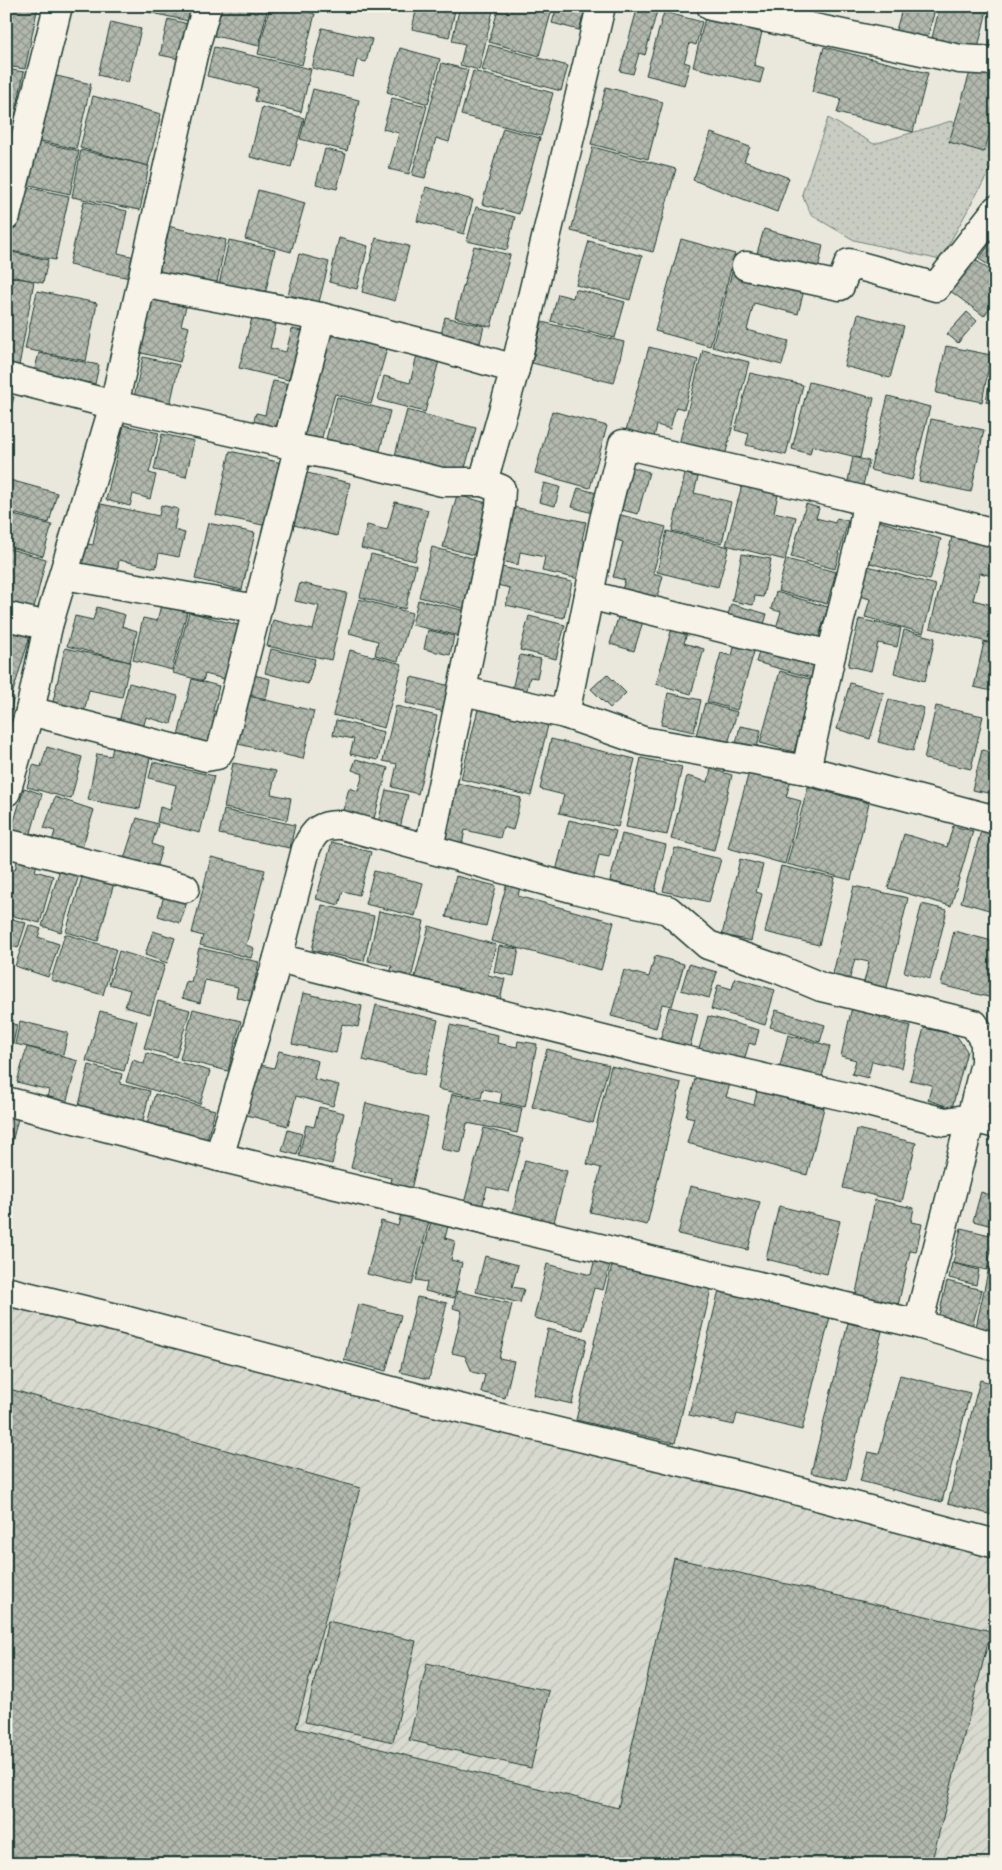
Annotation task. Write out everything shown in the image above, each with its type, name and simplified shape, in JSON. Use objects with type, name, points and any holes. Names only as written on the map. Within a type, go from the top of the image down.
[{"type":"street","points":[[6,216],[58,6]]},
{"type":"street","points":[[6,792],[30,711],[48,626],[114,406],[193,55],[207,6]]},
{"type":"street","points":[[483,482],[515,370],[601,6]]},
{"type":"street","points":[[711,6],[809,17],[960,59],[996,60]]},
{"type":"street","points":[[746,266],[840,286],[849,263],[936,287],[996,210]]},
{"type":"street","points":[[142,283],[320,317],[435,346],[515,370]]},
{"type":"street","points":[[30,711],[206,756],[217,755],[222,747],[257,610],[320,317]]},
{"type":"street","points":[[6,377],[114,406],[346,458],[442,482],[483,482],[501,489],[500,506],[463,691],[429,848]]},
{"type":"street","points":[[565,714],[604,520],[623,444],[996,533]]},
{"type":"street","points":[[806,770],[831,655],[862,533],[867,502]]},
{"type":"street","points":[[64,575],[257,610]]},
{"type":"street","points":[[589,595],[831,655]]},
{"type":"street","points":[[6,616],[48,626]]},
{"type":"street","points":[[463,691],[565,714],[643,741],[806,770],[996,820]]},
{"type":"street","points":[[219,1157],[278,958],[306,849],[311,837],[319,828],[329,824],[342,825],[575,889],[668,910],[708,945],[778,969],[821,987],[974,1024],[985,1042],[984,1121],[918,1324]]},
{"type":"street","points":[[6,843],[185,888]]},
{"type":"street","points":[[278,958],[675,1058],[852,1098],[945,1122],[984,1121]]},
{"type":"street","points":[[6,1101],[219,1157],[918,1324],[996,1347]]},
{"type":"street","points":[[6,1291],[117,1318],[426,1400],[765,1482],[996,1544]]},
{"type":"shaded area","points":[[828,118],[874,144],[951,121],[996,142],[996,152],[990,170],[940,260],[854,240],[811,215],[802,194]]},
{"type":"shaded area","points":[[6,1290],[996,1553],[996,1864],[6,1864]]},
{"type":"building","points":[[6,6],[38,6],[25,69],[6,66]]},
{"type":"building","points":[[121,6],[196,6],[193,22]]},
{"type":"building","points":[[212,6],[268,6],[259,46],[206,34]]},
{"type":"building","points":[[270,6],[284,6],[315,14],[302,65],[258,54]]},
{"type":"building","points":[[300,6],[326,6],[324,12]]},
{"type":"building","points":[[417,6],[456,6],[449,37],[412,29]]},
{"type":"building","points":[[460,6],[494,6],[479,70],[460,65],[465,44],[452,41]]},
{"type":"building","points":[[499,6],[553,6],[539,56],[489,42]]},
{"type":"building","points":[[557,6],[586,6],[579,30],[552,23]]},
{"type":"building","points":[[638,6],[657,11],[645,55],[639,53],[633,74],[620,71]]},
{"type":"building","points":[[764,6],[794,6],[792,15]]},
{"type":"building","points":[[903,6],[936,6],[925,46],[894,37]]},
{"type":"building","points":[[940,6],[988,6],[978,48],[932,38]]},
{"type":"building","points":[[664,12],[702,22],[696,45],[690,43],[684,62],[690,64],[684,85],[646,75]]},
{"type":"building","points":[[705,18],[762,32],[754,65],[764,68],[760,83],[693,67]]},
{"type":"building","points":[[168,19],[188,24],[180,59],[160,55]]},
{"type":"building","points":[[111,22],[141,29],[128,83],[98,75]]},
{"type":"building","points":[[322,28],[372,39],[366,62],[357,60],[353,77],[312,68]]},
{"type":"building","points":[[489,45],[568,66],[561,91],[482,70]]},
{"type":"building","points":[[214,47],[311,69],[301,112],[255,101],[258,88],[207,76]]},
{"type":"building","points":[[824,47],[928,73],[913,132],[837,113],[841,99],[812,92]]},
{"type":"building","points":[[400,48],[440,59],[428,104],[387,92]]},
{"type":"building","points":[[442,63],[468,70],[449,142],[436,138],[425,178],[412,175]]},
{"type":"building","points":[[6,69],[24,72],[13,127],[6,126]]},
{"type":"building","points":[[971,69],[996,76],[994,90],[996,91],[996,114],[984,152],[949,142]]},
{"type":"building","points":[[473,71],[553,93],[541,136],[461,115]]},
{"type":"building","points":[[44,73],[91,84],[76,149],[29,138]]},
{"type":"building","points":[[606,87],[663,102],[648,159],[591,144]]},
{"type":"building","points":[[313,89],[359,100],[347,151],[300,139]]},
{"type":"building","points":[[93,96],[161,114],[148,166],[80,148]]},
{"type":"building","points":[[392,98],[427,106],[409,174],[389,169],[399,133],[383,129]]},
{"type":"building","points":[[262,107],[304,118],[291,167],[250,157]]},
{"type":"building","points":[[503,128],[540,138],[519,214],[482,204]]},
{"type":"building","points":[[6,129],[13,130],[8,155],[6,155]]},
{"type":"building","points":[[711,133],[750,147],[744,161],[789,178],[777,212],[693,180]]},
{"type":"building","points":[[30,140],[79,151],[70,194],[20,183]]},
{"type":"building","points":[[593,147],[676,169],[653,252],[571,231]]},
{"type":"building","points":[[325,149],[346,154],[337,189],[316,184]]},
{"type":"building","points":[[81,150],[149,166],[140,210],[72,197]]},
{"type":"building","points":[[21,186],[69,196],[55,260],[7,250]]},
{"type":"building","points":[[426,187],[473,200],[464,234],[417,221]]},
{"type":"building","points":[[258,190],[305,203],[291,252],[245,239]]},
{"type":"building","points":[[84,201],[127,211],[118,253],[135,257],[130,278],[69,265]]},
{"type":"building","points":[[476,207],[515,217],[507,250],[467,241]]},
{"type":"building","points":[[168,226],[226,240],[215,291],[160,277],[161,271],[153,262]]},
{"type":"building","points":[[764,229],[823,245],[817,275],[755,260]]},
{"type":"building","points":[[996,235],[996,270],[979,259]]},
{"type":"building","points":[[339,238],[368,246],[357,289],[329,282]]},
{"type":"building","points":[[376,238],[409,246],[395,301],[362,292]]},
{"type":"building","points":[[681,239],[735,254],[710,346],[655,331]]},
{"type":"building","points":[[229,240],[275,250],[264,299],[218,289]]},
{"type":"building","points":[[589,241],[642,256],[630,300],[576,285]]},
{"type":"building","points":[[474,246],[510,255],[491,327],[455,317]]},
{"type":"building","points":[[12,252],[48,260],[43,283],[6,275]]},
{"type":"building","points":[[299,254],[329,262],[319,302],[288,295]]},
{"type":"building","points":[[973,258],[996,275],[996,299],[984,316],[949,290]]},
{"type":"building","points":[[732,272],[804,290],[798,314],[754,303],[747,330],[789,341],[782,365],[712,347]]},
{"type":"building","points":[[6,276],[34,281],[19,366],[6,364]]},
{"type":"building","points":[[575,289],[625,302],[615,338],[551,321],[558,294],[573,298]]},
{"type":"building","points":[[37,291],[97,303],[86,361],[25,349]]},
{"type":"building","points":[[150,298],[186,307],[181,325],[189,327],[180,362],[137,352]]},
{"type":"building","points":[[967,312],[977,321],[958,343],[947,334]]},
{"type":"building","points":[[858,314],[904,326],[890,378],[844,366]]},
{"type":"building","points":[[445,317],[484,326],[480,343],[467,340],[464,352],[441,335]]},
{"type":"building","points":[[252,318],[276,324],[270,348],[286,352],[292,329],[313,333],[301,383],[239,368]]},
{"type":"building","points":[[542,322],[624,342],[614,383],[532,363]]},
{"type":"building","points":[[323,331],[387,349],[371,404],[335,394],[321,440],[294,432]]},
{"type":"building","points":[[946,346],[991,355],[982,402],[936,393]]},
{"type":"building","points":[[649,347],[698,360],[684,409],[676,407],[670,429],[657,425],[653,441],[625,434]]},
{"type":"building","points":[[703,350],[749,362],[724,460],[678,448]]},
{"type":"building","points":[[39,353],[99,365],[95,384],[34,372]]},
{"type":"building","points":[[417,355],[439,361],[425,412],[378,400],[384,376],[410,383]]},
{"type":"building","points":[[143,357],[179,365],[170,405],[134,397]]},
{"type":"building","points":[[993,357],[996,357],[996,404],[986,402]]},
{"type":"building","points":[[750,373],[803,385],[786,455],[746,445],[749,434],[735,430]]},
{"type":"building","points":[[273,381],[291,384],[279,434],[252,428],[256,413],[265,415]]},
{"type":"building","points":[[809,382],[874,398],[860,458],[812,446],[810,454],[792,449]]},
{"type":"building","points":[[6,395],[14,397],[6,426]]},
{"type":"building","points":[[888,396],[930,407],[912,480],[870,470]]},
{"type":"building","points":[[337,397],[390,411],[378,458],[325,443]]},
{"type":"building","points":[[407,410],[476,428],[465,468],[452,473],[395,455]]},
{"type":"building","points":[[552,411],[607,426],[590,488],[535,473]]},
{"type":"building","points":[[931,419],[984,430],[971,492],[919,481]]},
{"type":"building","points":[[124,425],[159,433],[149,473],[156,475],[150,499],[133,494],[130,506],[106,500]]},
{"type":"building","points":[[162,434],[194,441],[186,477],[154,470]]},
{"type":"building","points":[[230,451],[282,463],[267,526],[216,515]]},
{"type":"building","points":[[853,457],[869,461],[861,493],[846,490]]},
{"type":"building","points":[[622,464],[649,472],[638,514],[610,507]]},
{"type":"building","points":[[303,472],[350,483],[337,536],[290,524]]},
{"type":"building","points":[[685,474],[698,477],[694,493],[731,502],[722,543],[672,531]]},
{"type":"building","points":[[6,479],[57,493],[49,523],[6,511]]},
{"type":"building","points":[[544,483],[560,487],[555,506],[539,502]]},
{"type":"building","points":[[742,485],[778,495],[774,512],[796,517],[785,560],[726,545]]},
{"type":"building","points":[[578,488],[608,496],[602,516],[572,507]]},
{"type":"building","points":[[457,495],[487,503],[474,555],[443,547]]},
{"type":"building","points":[[996,499],[996,513],[992,512]]},
{"type":"building","points":[[395,502],[428,510],[415,561],[361,548],[367,525],[387,530]]},
{"type":"building","points":[[101,504],[159,516],[161,505],[178,509],[174,530],[185,533],[179,557],[159,553],[156,568],[119,560],[116,578],[77,570],[82,543],[93,545]]},
{"type":"building","points":[[806,504],[819,508],[816,518],[835,523],[837,518],[848,521],[835,569],[791,557]]},
{"type":"building","points":[[513,507],[586,522],[582,540],[588,542],[580,579],[542,571],[545,557],[520,552],[518,565],[502,561]]},
{"type":"building","points":[[610,512],[666,527],[653,573],[663,576],[655,605],[620,596],[625,580],[613,577],[623,542],[604,536]]},
{"type":"building","points":[[6,513],[52,525],[43,556],[6,546]]},
{"type":"building","points":[[875,520],[941,539],[930,580],[863,561]]},
{"type":"building","points":[[208,523],[255,533],[242,590],[195,579]]},
{"type":"building","points":[[667,531],[729,547],[718,587],[657,572]]},
{"type":"building","points":[[952,537],[996,547],[996,577],[980,573],[973,600],[996,606],[996,644],[930,628]]},
{"type":"building","points":[[432,547],[483,561],[470,610],[419,597]]},
{"type":"building","points":[[6,548],[46,559],[32,616],[6,610]]},
{"type":"building","points":[[371,554],[416,565],[405,609],[360,597]]},
{"type":"building","points":[[742,554],[771,559],[763,597],[755,596],[753,605],[732,601]]},
{"type":"building","points":[[786,559],[836,572],[827,604],[778,591]]},
{"type":"building","points":[[861,564],[936,585],[923,633],[865,617],[870,599],[853,594]]},
{"type":"building","points":[[492,565],[572,582],[564,618],[506,605],[510,588],[488,583]]},
{"type":"building","points":[[300,583],[347,593],[331,660],[267,646],[273,620],[313,630],[319,606],[295,601]]},
{"type":"building","points":[[776,592],[828,607],[816,646],[774,634],[781,612],[771,609]]},
{"type":"building","points":[[359,599],[412,613],[398,661],[375,655],[378,641],[349,633]]},
{"type":"building","points":[[418,600],[471,612],[464,637],[412,625]]},
{"type":"building","points":[[731,604],[767,614],[762,631],[726,622]]},
{"type":"building","points":[[161,605],[187,612],[172,670],[133,660],[143,618],[157,621]]},
{"type":"building","points":[[97,607],[125,615],[122,626],[137,631],[130,662],[67,646],[75,616],[93,620]]},
{"type":"building","points":[[620,611],[644,618],[634,651],[610,644]]},
{"type":"building","points":[[189,612],[242,626],[228,680],[205,674],[203,681],[173,673]]},
{"type":"building","points":[[529,616],[565,625],[556,659],[520,650]]},
{"type":"building","points":[[859,619],[901,628],[897,647],[878,643],[871,671],[848,666]]},
{"type":"building","points":[[672,628],[687,633],[684,643],[704,649],[691,694],[656,684]]},
{"type":"building","points":[[6,629],[30,636],[12,695],[6,693]]},
{"type":"building","points":[[428,630],[454,636],[450,655],[424,649]]},
{"type":"building","points":[[904,630],[935,638],[925,681],[894,673]]},
{"type":"building","points":[[736,639],[756,645],[737,710],[707,702],[721,653],[732,656]]},
{"type":"building","points":[[762,642],[822,659],[816,679],[756,662]]},
{"type":"building","points":[[984,642],[996,645],[996,692],[974,687]]},
{"type":"building","points":[[65,648],[130,662],[122,697],[89,690],[84,713],[52,706]]},
{"type":"building","points":[[271,649],[315,659],[308,684],[265,673]]},
{"type":"building","points":[[350,650],[402,664],[384,728],[333,715]]},
{"type":"building","points":[[520,655],[541,659],[537,678],[530,677],[526,693],[512,690]]},
{"type":"building","points":[[780,671],[813,680],[794,752],[760,743]]},
{"type":"building","points":[[250,674],[270,679],[266,699],[245,694]]},
{"type":"building","points":[[607,674],[626,693],[610,708],[591,689]]},
{"type":"building","points":[[411,677],[451,686],[445,712],[406,703]]},
{"type":"building","points":[[192,679],[219,686],[213,711],[218,712],[209,747],[177,740]]},
{"type":"building","points":[[129,683],[178,696],[171,724],[146,717],[141,736],[117,730]]},
{"type":"building","points":[[850,683],[884,693],[870,739],[837,729]]},
{"type":"building","points":[[668,693],[701,700],[694,732],[661,725]]},
{"type":"building","points":[[6,695],[14,697],[6,724]]},
{"type":"building","points":[[244,695],[314,711],[303,759],[234,743]]},
{"type":"building","points":[[889,699],[924,708],[913,751],[878,742]]},
{"type":"building","points":[[705,703],[737,712],[728,744],[696,735]]},
{"type":"building","points":[[479,705],[549,721],[531,796],[461,779]]},
{"type":"building","points":[[396,706],[437,716],[418,794],[392,787],[397,764],[383,761]]},
{"type":"building","points":[[936,706],[983,716],[971,769],[924,759]]},
{"type":"building","points":[[336,720],[384,732],[378,760],[350,754],[354,739],[333,735]]},
{"type":"building","points":[[740,726],[761,730],[757,748],[736,744]]},
{"type":"building","points":[[115,739],[152,747],[140,809],[88,800],[97,754],[111,756]]},
{"type":"building","points":[[551,739],[635,759],[618,827],[559,813],[564,795],[540,789]]},
{"type":"building","points":[[47,747],[82,757],[71,799],[27,787],[33,765],[41,767]]},
{"type":"building","points":[[982,750],[996,753],[996,808],[991,807],[994,794],[972,790]]},
{"type":"building","points":[[641,758],[682,767],[667,835],[626,827]]},
{"type":"building","points":[[356,759],[388,768],[373,822],[342,814],[349,788],[358,791],[363,774],[352,770]]},
{"type":"building","points":[[153,762],[214,776],[200,833],[157,822],[160,807],[170,810],[176,785],[149,778]]},
{"type":"building","points":[[233,763],[276,771],[271,794],[291,798],[287,820],[224,808]]},
{"type":"building","points":[[711,769],[732,775],[714,850],[671,839],[687,776],[708,782]]},
{"type":"building","points":[[749,772],[790,783],[786,797],[801,801],[785,864],[728,848]]},
{"type":"building","points":[[457,783],[521,798],[513,830],[503,827],[500,838],[465,830],[462,845],[443,841]]},
{"type":"building","points":[[808,787],[869,803],[851,880],[787,864]]},
{"type":"building","points":[[24,788],[42,794],[31,833],[45,837],[41,851],[8,841]]},
{"type":"building","points":[[386,790],[408,795],[400,828],[378,823]]},
{"type":"building","points":[[55,797],[94,810],[80,854],[51,845],[55,831],[44,828]]},
{"type":"building","points":[[224,810],[295,825],[290,848],[219,834]]},
{"type":"building","points":[[137,818],[158,824],[152,844],[162,848],[154,875],[122,865]]},
{"type":"building","points":[[569,820],[616,831],[609,857],[599,855],[592,884],[555,875]]},
{"type":"building","points":[[953,826],[973,831],[951,906],[888,888],[904,834],[947,847]]},
{"type":"building","points":[[981,831],[996,835],[996,912],[961,902]]},
{"type":"building","points":[[622,834],[666,845],[655,892],[610,881]]},
{"type":"building","points":[[332,842],[371,852],[359,895],[343,891],[339,905],[316,899]]},
{"type":"building","points":[[675,848],[721,859],[709,902],[663,891]]},
{"type":"building","points":[[19,853],[39,857],[35,871],[53,876],[40,923],[6,914],[6,869],[15,870]]},
{"type":"building","points":[[211,857],[265,870],[246,945],[254,948],[251,958],[200,945],[203,936],[192,933]]},
{"type":"building","points":[[740,859],[763,865],[756,892],[762,894],[751,941],[722,935]]},
{"type":"building","points":[[781,866],[835,878],[819,945],[765,932]]},
{"type":"building","points":[[60,869],[79,875],[61,932],[42,926]]},
{"type":"building","points":[[374,871],[423,883],[415,916],[365,904]]},
{"type":"building","points":[[83,874],[114,883],[98,941],[66,932]]},
{"type":"building","points":[[456,876],[496,886],[486,926],[446,917]]},
{"type":"building","points":[[507,883],[520,887],[518,896],[614,922],[601,970],[491,941]]},
{"type":"building","points":[[854,886],[908,898],[886,991],[863,986],[869,962],[855,959],[849,981],[832,978]]},
{"type":"building","points":[[166,889],[189,896],[180,923],[158,916]]},
{"type":"building","points":[[922,904],[947,910],[930,979],[904,972]]},
{"type":"building","points":[[322,905],[374,916],[364,961],[312,950]]},
{"type":"building","points":[[379,911],[424,921],[411,979],[390,974],[392,966],[368,961]]},
{"type":"building","points":[[6,917],[26,923],[18,948],[6,944]]},
{"type":"building","points":[[29,925],[41,929],[38,937],[59,944],[48,977],[15,966]]},
{"type":"building","points":[[429,926],[496,945],[488,975],[505,979],[500,1000],[415,977]]},
{"type":"building","points":[[153,931],[175,938],[167,963],[145,955]]},
{"type":"building","points":[[954,931],[996,942],[996,999],[941,985]]},
{"type":"building","points":[[65,934],[116,949],[103,995],[51,980]]},
{"type":"building","points":[[499,946],[519,949],[514,976],[494,972]]},
{"type":"building","points":[[199,948],[259,962],[250,1001],[236,997],[238,987],[205,980],[200,1003],[182,998],[186,981],[191,982]]},
{"type":"building","points":[[119,951],[165,965],[150,1014],[125,1007],[130,990],[109,984]]},
{"type":"building","points":[[655,956],[684,964],[672,1006],[662,1004],[656,1028],[611,1016],[624,970],[649,977]]},
{"type":"building","points":[[689,964],[717,972],[709,998],[681,990]]},
{"type":"building","points":[[735,978],[775,990],[765,1025],[711,1009],[718,985],[732,989]]},
{"type":"building","points":[[303,993],[362,1006],[358,1027],[342,1024],[336,1053],[292,1044]]},
{"type":"building","points":[[158,1001],[190,1010],[176,1057],[144,1048]]},
{"type":"building","points":[[376,1005],[438,1020],[425,1075],[363,1060]]},
{"type":"building","points":[[669,1007],[698,1014],[689,1051],[659,1044]]},
{"type":"building","points":[[852,1007],[881,1014],[880,1018],[911,1026],[902,1068],[872,1061],[868,1078],[852,1074],[856,1060],[841,1056]]},
{"type":"building","points":[[193,1009],[241,1021],[228,1071],[180,1059]]},
{"type":"building","points":[[776,1010],[825,1025],[820,1042],[770,1027]]},
{"type":"building","points":[[100,1011],[137,1021],[124,1071],[86,1061]]},
{"type":"building","points":[[708,1016],[759,1030],[755,1045],[749,1043],[744,1061],[699,1049]]},
{"type":"building","points":[[20,1021],[68,1033],[63,1055],[15,1044]]},
{"type":"building","points":[[6,1022],[17,1025],[6,1076]]},
{"type":"building","points":[[450,1025],[498,1035],[497,1043],[517,1047],[518,1041],[537,1044],[525,1107],[500,1102],[502,1093],[483,1089],[481,1098],[438,1089]]},
{"type":"building","points":[[924,1028],[956,1035],[967,1051],[952,1108],[928,1100],[932,1085],[910,1080]]},
{"type":"building","points":[[788,1035],[830,1046],[821,1081],[779,1070]]},
{"type":"building","points":[[27,1047],[78,1061],[65,1107],[46,1101],[49,1090],[17,1082]]},
{"type":"building","points":[[547,1049],[609,1065],[593,1123],[532,1107]]},
{"type":"building","points":[[279,1051],[318,1061],[314,1079],[339,1085],[333,1106],[296,1096],[288,1126],[239,1113],[252,1063],[274,1068]]},
{"type":"building","points":[[147,1053],[210,1071],[200,1104],[126,1082],[133,1060],[144,1064]]},
{"type":"building","points":[[89,1065],[122,1074],[120,1084],[150,1091],[141,1129],[77,1113]]},
{"type":"building","points":[[611,1066],[681,1083],[647,1225],[590,1212],[601,1168],[587,1164]]},
{"type":"building","points":[[696,1075],[730,1084],[726,1097],[754,1105],[757,1091],[824,1108],[807,1175],[687,1143],[694,1118],[686,1116]]},
{"type":"building","points":[[155,1094],[215,1110],[205,1147],[145,1131]]},
{"type":"building","points":[[452,1094],[522,1108],[517,1133],[467,1123],[461,1153],[441,1149]]},
{"type":"building","points":[[366,1103],[428,1118],[409,1198],[388,1193],[391,1178],[351,1168]]},
{"type":"building","points":[[319,1107],[344,1113],[332,1164],[299,1156],[306,1125],[314,1127]]},
{"type":"building","points":[[6,1111],[19,1114],[6,1167]]},
{"type":"building","points":[[484,1128],[523,1139],[509,1192],[487,1187],[482,1208],[464,1203]]},
{"type":"building","points":[[857,1129],[916,1143],[902,1202],[843,1188]]},
{"type":"building","points":[[288,1130],[302,1134],[297,1155],[282,1151]]},
{"type":"building","points":[[525,1160],[567,1171],[553,1226],[512,1216]]},
{"type":"building","points":[[690,1186],[760,1202],[748,1250],[678,1234]]},
{"type":"building","points":[[981,1192],[996,1197],[996,1227],[973,1221]]},
{"type":"building","points":[[875,1200],[914,1208],[911,1222],[922,1224],[916,1252],[910,1251],[898,1306],[855,1298]]},
{"type":"building","points":[[403,1206],[431,1214],[412,1285],[367,1274],[381,1221],[398,1226]]},
{"type":"building","points":[[779,1206],[840,1221],[827,1274],[766,1259]]},
{"type":"building","points":[[433,1214],[450,1218],[445,1238],[455,1241],[451,1260],[462,1263],[454,1298],[425,1291],[427,1282],[416,1280]]},
{"type":"building","points":[[961,1228],[994,1236],[987,1270],[953,1263]]},
{"type":"building","points":[[485,1256],[518,1265],[512,1287],[524,1289],[520,1303],[476,1292]]},
{"type":"building","points":[[595,1258],[611,1261],[603,1290],[594,1288],[583,1330],[534,1318],[547,1264],[591,1275]]},
{"type":"building","points":[[952,1263],[979,1270],[976,1285],[949,1278]]},
{"type":"building","points":[[612,1265],[711,1289],[675,1443],[576,1420]]},
{"type":"building","points":[[989,1267],[996,1269],[996,1332],[976,1327]]},
{"type":"building","points":[[947,1281],[982,1290],[972,1327],[938,1319]]},
{"type":"building","points":[[719,1290],[830,1317],[802,1430],[737,1414],[734,1425],[689,1415]]},
{"type":"building","points":[[457,1291],[512,1304],[499,1358],[514,1361],[505,1398],[481,1392],[485,1375],[472,1372],[465,1356],[452,1353],[462,1311],[453,1308]]},
{"type":"building","points":[[417,1297],[447,1303],[429,1379],[400,1372]]},
{"type":"building","points":[[358,1304],[401,1315],[386,1371],[344,1360]]},
{"type":"building","points":[[848,1323],[882,1331],[846,1480],[811,1473]]},
{"type":"building","points":[[548,1329],[587,1339],[572,1404],[533,1395]]},
{"type":"building","points":[[900,1375],[970,1393],[942,1502],[860,1481],[868,1452],[879,1454]]},
{"type":"building","points":[[980,1380],[996,1384],[996,1516],[948,1503]]},
{"type":"building","points":[[6,1388],[360,1488],[296,1728],[618,1808],[674,1558],[991,1631],[931,1864],[6,1864]]},
{"type":"building","points":[[328,1621],[416,1641],[393,1742],[305,1722]]},
{"type":"building","points":[[427,1663],[549,1691],[531,1768],[409,1740]]}]
